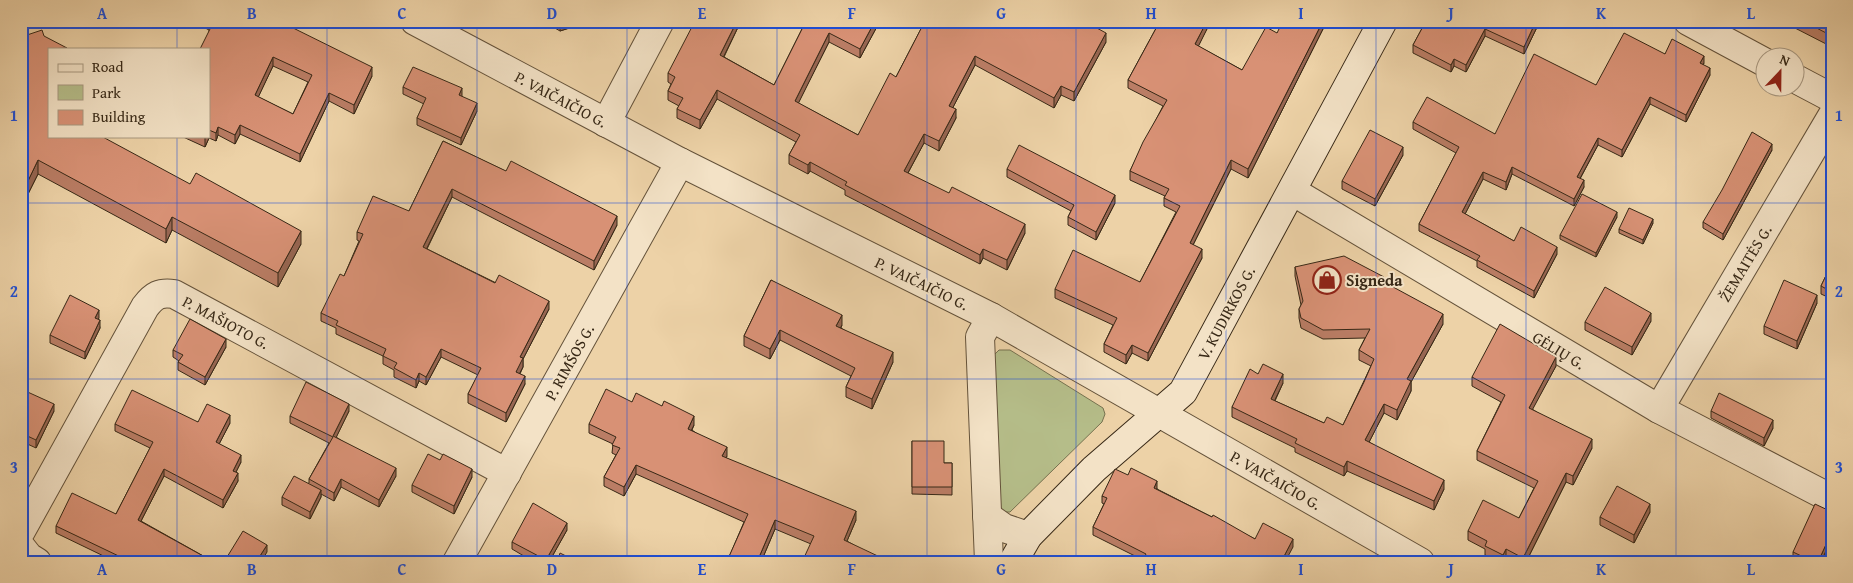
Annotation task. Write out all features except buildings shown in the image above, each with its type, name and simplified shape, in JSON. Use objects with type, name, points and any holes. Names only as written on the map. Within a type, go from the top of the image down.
[{"type":"street","name":"P. VAIČAIČIO G.","points":[[415,21],[680,162],[991,317],[1420,562]]},
{"type":"street","points":[[606,123],[660,21]]},
{"type":"street","name":"V. KUDIRKOS G.","points":[[1013,562],[1028,536],[1094,469],[1183,392],[1383,21]]},
{"type":"street","points":[[1688,21],[1756,58]]},
{"type":"street","points":[[1806,84],[1832,98]]},
{"type":"street","name":"ŽEMAITĖS G.","points":[[1659,409],[1832,116]]},
{"type":"street","name":"P. RIMŠOS G.","points":[[457,562],[680,162]]},
{"type":"street","name":"GĖLIŲ G.","points":[[1292,191],[1659,409],[1832,499]]},
{"type":"street","name":"P. MAŠIOTO G.","points":[[21,531],[144,307],[153,296],[163,292],[174,294],[507,473]]},
{"type":"street","points":[[989,562],[980,337],[991,317]]},
{"type":"street","points":[[987,516],[1004,528],[1028,536]]},
{"type":"street","points":[[21,548],[29,557],[37,562]]},
{"type":"green space","points":[[999,350],[1010,350],[1103,408],[1105,414],[1102,422],[1010,512],[1004,512],[997,506],[994,355]]},
{"type":"place","name":"Signeda","points":[[1327,280]]}]
